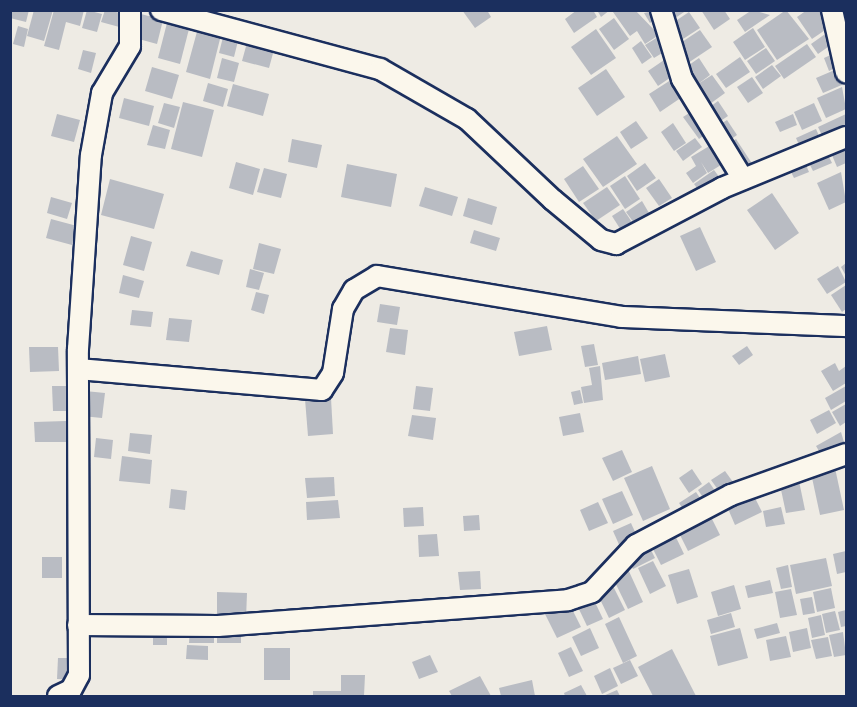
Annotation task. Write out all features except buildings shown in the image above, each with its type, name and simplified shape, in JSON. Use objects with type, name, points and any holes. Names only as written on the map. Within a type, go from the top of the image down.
[{"type":"street","points":[[58,696],[71,690],[79,675],[78,369],[92,155],[102,93],[130,46],[130,10]]},
{"type":"street","points":[[161,10],[380,69],[467,119],[553,200],[601,240],[616,244],[743,179],[846,137]]},
{"type":"street","points":[[661,10],[682,79],[743,179]]},
{"type":"street","points":[[832,10],[846,72]]},
{"type":"street","points":[[78,369],[322,390],[333,373],[343,309],[354,290],[376,276],[621,317],[846,326]]},
{"type":"street","points":[[78,625],[218,626],[568,600],[592,592],[636,545],[731,495],[846,454]]}]
